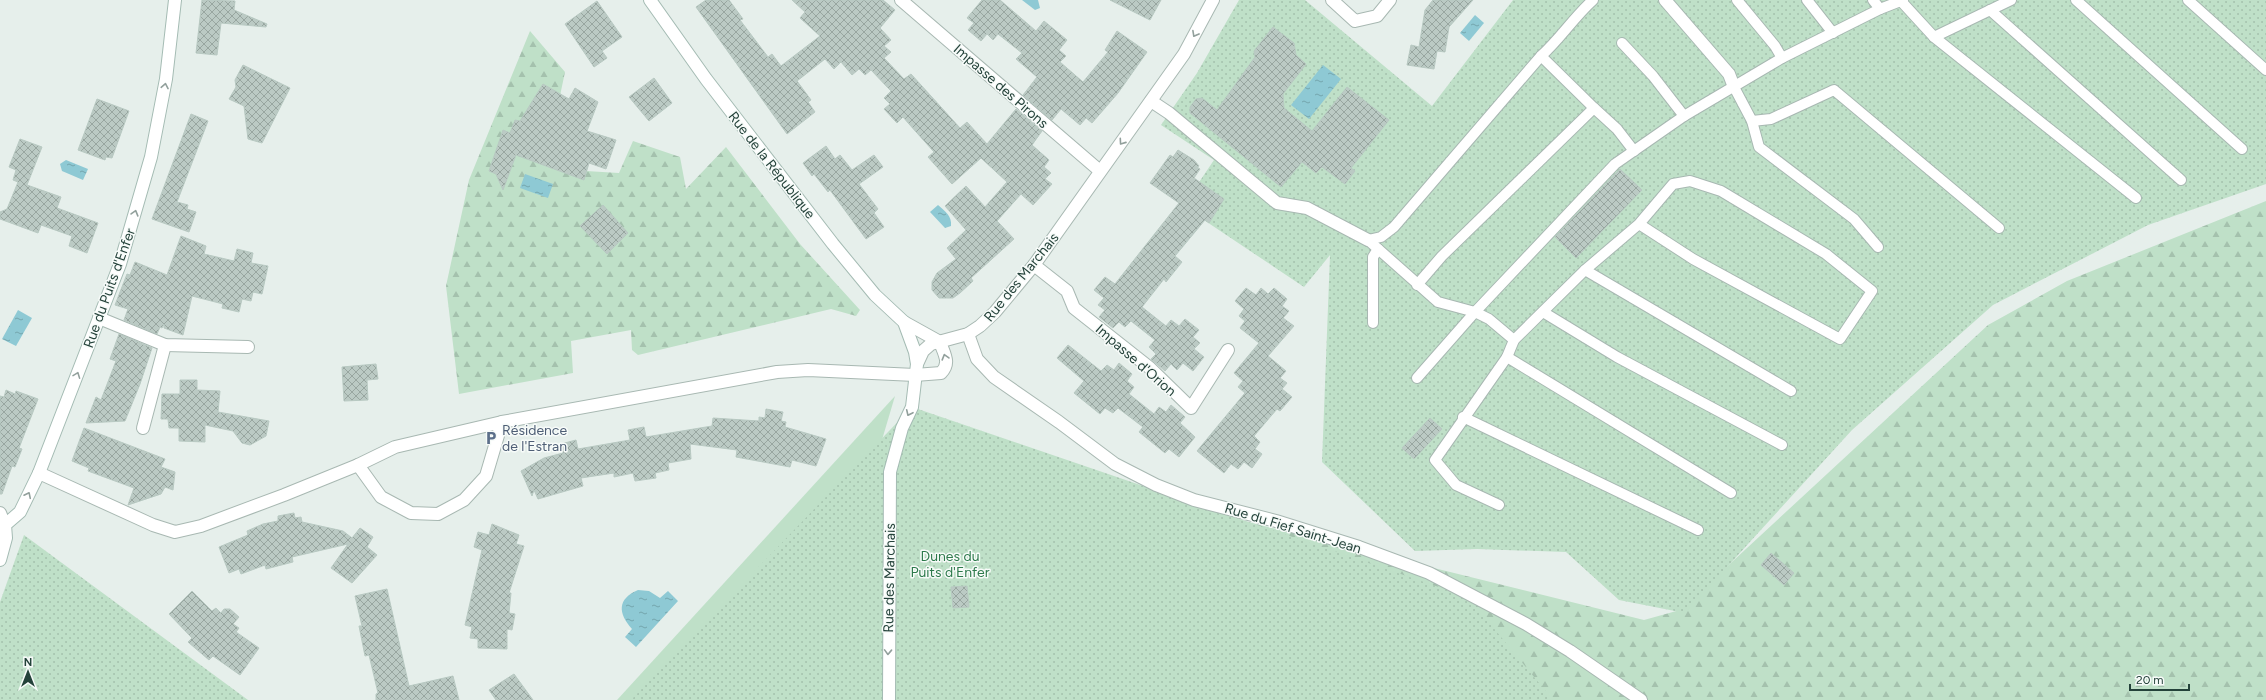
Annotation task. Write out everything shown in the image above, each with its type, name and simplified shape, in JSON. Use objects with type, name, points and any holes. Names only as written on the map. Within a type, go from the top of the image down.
[{"type":"street","name":"Rue du Puits d'Enfer","points":[[5,525],[20,512],[39,473],[120,264],[151,157],[166,79],[175,0]]},
{"type":"street","name":"Rue de la République","points":[[650,0],[706,79],[874,295],[904,322],[940,342]]},
{"type":"street","name":"Impasse des Pirons","points":[[901,0],[1100,171]]},
{"type":"street","name":"Rue des Marchais","points":[[889,700],[890,472],[902,428],[912,407],[916,370],[923,351],[931,344],[968,334],[995,312],[1034,265],[1184,54],[1213,0]]},
{"type":"street","points":[[1332,0],[1355,21],[1377,16],[1390,0]]},
{"type":"street","points":[[1665,0],[1729,74],[1734,86]]},
{"type":"street","points":[[1150,101],[1170,113],[1277,203],[1308,208],[1368,240]]},
{"type":"street","name":"Impasse d'Orion","points":[[1034,265],[1067,290],[1074,308],[1150,368],[1191,408],[1228,350]]},
{"type":"street","points":[[99,318],[165,345],[248,347]]},
{"type":"street","points":[[904,322],[916,370]]},
{"type":"street","name":"Rue du Fief Saint-Jean","points":[[968,334],[977,359],[994,377],[1059,422],[1115,464],[1156,485],[1194,500],[1276,521],[1359,547],[1429,573],[1526,624],[1601,670],[1641,700]]},
{"type":"street","points":[[39,473],[153,525],[175,532],[201,526],[358,465],[395,447],[502,422],[777,372],[808,370],[916,370],[941,373],[946,368],[947,362],[940,342]]},
{"type":"street","points":[[143,428],[165,345]]},
{"type":"street","points":[[358,465],[381,498],[411,513],[438,514],[464,500],[486,476],[502,422]]},
{"type":"street","points":[[0,513],[5,525],[6,538],[0,560]]},
{"type":"lane","points":[[1368,240],[1381,237],[1394,227],[1541,56],[1552,46],[1577,14],[1593,0]]},
{"type":"lane","points":[[1737,0],[1775,46],[1782,58]]},
{"type":"lane","points":[[1807,0],[1833,33]]},
{"type":"lane","points":[[1873,0],[1880,9]]},
{"type":"lane","points":[[1417,378],[1475,312],[1615,164],[1684,116],[1782,58],[1880,9],[1902,0],[1934,37],[2136,198]]},
{"type":"lane","points":[[1934,37],[2011,0]]},
{"type":"lane","points":[[2076,0],[2242,149]]},
{"type":"lane","points":[[2188,0],[2266,70]]},
{"type":"lane","points":[[1990,10],[2181,180]]},
{"type":"lane","points":[[1622,43],[1653,76],[1684,116]]},
{"type":"lane","points":[[1541,56],[1617,129],[1634,151]]},
{"type":"lane","points":[[1734,86],[1752,122],[1759,147],[1854,219],[1878,247]]},
{"type":"lane","points":[[1752,122],[1771,119],[1834,90],[1999,228]]},
{"type":"lane","points":[[1417,285],[1442,256],[1594,108]]},
{"type":"lane","points":[[1499,505],[1456,485],[1435,460],[1463,417],[1507,357],[1514,340],[1585,270],[1639,224],[1673,184],[1690,181],[1721,191],[1819,250],[1872,291],[1840,339],[1693,259],[1639,224]]},
{"type":"lane","points":[[1368,240],[1438,302],[1475,312],[1489,319],[1514,340]]},
{"type":"lane","points":[[1373,323],[1373,257],[1378,249]]},
{"type":"lane","points":[[1585,270],[1791,391]]},
{"type":"lane","points":[[1543,312],[1617,358],[1782,445]]},
{"type":"lane","points":[[1507,357],[1731,493]]},
{"type":"lane","points":[[1463,417],[1698,530]]},
{"type":"green space","points":[[1239,0],[1305,0],[1432,106],[1513,0],[2266,0],[2266,184],[2148,225],[1993,305],[1852,430],[1685,613],[1619,600],[1566,552],[1477,549],[1415,551],[1322,462],[1330,255],[1304,287],[1183,206],[1214,160],[1161,125],[1197,73]]},
{"type":"green space","points":[[530,31],[565,72],[557,110],[586,171],[619,173],[633,141],[680,157],[686,189],[726,147],[800,244],[860,310],[856,316],[831,309],[638,355],[632,350],[631,330],[571,341],[573,373],[459,394],[446,286],[469,180]]},
{"type":"green space","points":[[2266,201],[2266,700],[1000,700],[1119,490],[1644,620],[1680,610],[1988,325],[2067,281]]},
{"type":"green space","points":[[895,396],[876,460],[785,700],[617,700]]},
{"type":"green space","name":"Dunes du Puits d'Enfer","points":[[912,407],[1468,597],[1553,700],[631,700]]},
{"type":"green space","points":[[24,535],[248,700],[0,700],[0,602]]},
{"type":"water","points":[[1022,0],[1038,0],[1040,8],[1035,10]]},
{"type":"water","points":[[1475,15],[1484,23],[1469,41],[1460,33]]},
{"type":"water","points":[[1323,65],[1341,79],[1309,119],[1291,105]]},
{"type":"water","points":[[66,160],[88,169],[83,180],[62,171],[60,164]]},
{"type":"water","points":[[525,174],[553,184],[548,198],[520,188]]},
{"type":"water","points":[[938,205],[949,217],[951,226],[945,228],[930,212]]},
{"type":"water","points":[[18,310],[32,318],[16,346],[2,339]]},
{"type":"water","points":[[638,590],[649,591],[660,598],[668,591],[678,601],[636,647],[625,637],[632,629],[624,617],[622,607],[626,598]]},
{"type":"building","points":[[202,0],[235,1],[234,10],[267,24],[266,27],[221,23],[217,55],[196,53]]},
{"type":"building","points":[[706,0],[729,0],[743,19],[740,20],[768,57],[772,54],[781,66],[820,36],[800,18],[805,12],[792,0],[883,0],[895,10],[880,28],[891,40],[884,46],[891,52],[884,58],[904,79],[911,74],[960,128],[967,122],[987,144],[1016,109],[1042,131],[1032,145],[1049,160],[1044,167],[1051,173],[1045,179],[1052,184],[1033,205],[1021,194],[997,221],[1014,239],[971,278],[973,281],[960,293],[953,298],[939,298],[932,290],[932,282],[937,273],[956,259],[947,248],[966,230],[945,206],[966,186],[985,207],[1007,182],[981,158],[952,184],[928,157],[934,152],[903,117],[897,123],[884,109],[890,104],[884,98],[891,91],[871,70],[865,75],[859,69],[852,75],[841,62],[834,69],[825,59],[797,81],[811,100],[808,102],[815,112],[787,134],[696,7]]},
{"type":"building","points":[[982,0],[1000,0],[1036,31],[1044,21],[1067,40],[1059,50],[1066,56],[1060,62],[1083,82],[1108,52],[1105,50],[1117,31],[1147,52],[1118,93],[1092,123],[1086,118],[1080,125],[1061,109],[1052,120],[1023,95],[1037,77],[1016,59],[1022,53],[998,34],[993,40],[987,34],[981,41],[968,30],[974,23],[967,18]]},
{"type":"building","points":[[1110,0],[1161,0],[1150,20]]},
{"type":"building","points":[[1433,0],[1473,0],[1449,27],[1445,52],[1437,51],[1434,69],[1407,65],[1411,45],[1419,47],[1425,10]]},
{"type":"building","points":[[597,1],[622,37],[602,51],[607,58],[594,67],[565,24]]},
{"type":"building","points":[[1273,27],[1294,43],[1296,55],[1306,64],[1283,94],[1284,108],[1312,131],[1347,87],[1389,120],[1351,168],[1355,171],[1345,184],[1322,167],[1316,173],[1302,162],[1281,187],[1190,113],[1190,107],[1196,99],[1202,98],[1217,110],[1255,57],[1254,51]]},
{"type":"building","points":[[243,65],[290,88],[262,143],[248,139],[244,106],[229,99],[236,87],[235,80]]},
{"type":"building","points":[[654,78],[672,103],[649,121],[629,97]]},
{"type":"building","points":[[543,84],[569,99],[575,88],[598,102],[587,131],[616,140],[606,169],[589,163],[584,180],[516,155],[503,190],[496,174],[489,171],[503,130],[510,133],[515,120],[520,121]]},
{"type":"building","points":[[97,99],[129,111],[112,158],[106,157],[105,160],[78,150]]},
{"type":"building","points":[[191,114],[208,121],[177,202],[188,205],[187,209],[196,212],[189,232],[152,219]]},
{"type":"building","points":[[20,139],[42,147],[27,185],[61,197],[57,208],[98,223],[87,253],[69,246],[72,236],[41,225],[38,233],[0,219],[0,212],[7,209],[18,182],[13,180],[16,170],[9,167]]},
{"type":"building","points":[[826,146],[835,159],[840,155],[852,170],[874,155],[883,167],[859,184],[878,209],[874,213],[884,227],[866,239],[830,190],[828,192],[814,174],[812,176],[803,163]]},
{"type":"building","points":[[1178,150],[1194,160],[1199,166],[1197,167],[1200,169],[1194,178],[1224,199],[1209,223],[1205,220],[1175,256],[1182,262],[1166,282],[1164,279],[1142,307],[1166,326],[1171,320],[1179,326],[1185,319],[1199,330],[1193,337],[1200,343],[1194,349],[1204,357],[1193,371],[1183,363],[1177,370],[1171,364],[1165,371],[1151,359],[1156,354],[1149,347],[1155,340],[1131,321],[1125,327],[1119,322],[1113,328],[1099,317],[1105,310],[1098,305],[1104,298],[1094,290],[1105,277],[1115,284],[1179,203],[1150,183],[1170,155],[1173,157]]},
{"type":"building","points":[[1620,169],[1642,190],[1576,258],[1555,237]]},
{"type":"building","points":[[603,205],[628,233],[607,254],[580,226]]},
{"type":"building","points":[[181,236],[206,246],[204,254],[234,261],[237,249],[253,253],[251,263],[268,266],[262,294],[253,292],[251,301],[242,299],[239,312],[222,308],[223,304],[192,296],[183,335],[164,328],[164,324],[162,328],[160,327],[157,334],[124,320],[128,309],[115,305],[127,274],[130,275],[135,262],[167,275]]},
{"type":"building","points":[[1246,288],[1256,295],[1261,288],[1268,294],[1274,288],[1287,299],[1282,306],[1289,311],[1283,318],[1294,326],[1268,356],[1286,371],[1280,378],[1287,383],[1282,389],[1292,397],[1280,411],[1277,409],[1254,436],[1260,442],[1255,449],[1262,454],[1252,468],[1244,462],[1238,469],[1231,464],[1224,473],[1197,451],[1245,393],[1238,387],[1243,381],[1234,373],[1259,343],[1240,328],[1245,321],[1239,316],[1244,309],[1235,301]]},
{"type":"building","points":[[119,334],[152,348],[140,384],[125,421],[86,423],[96,397],[101,400],[116,361],[110,359]]},
{"type":"building","points":[[1068,345],[1101,371],[1107,365],[1114,370],[1119,363],[1132,374],[1127,381],[1134,387],[1129,394],[1154,414],[1159,407],[1166,412],[1171,405],[1185,417],[1180,423],[1195,437],[1179,457],[1169,449],[1165,453],[1139,432],[1143,427],[1118,408],[1113,413],[1105,408],[1100,414],[1074,393],[1084,381],[1057,358]]},
{"type":"building","points":[[376,364],[378,379],[367,380],[368,400],[344,401],[342,367]]},
{"type":"building","points":[[180,380],[197,380],[197,390],[220,391],[218,412],[269,421],[266,436],[250,445],[242,443],[233,431],[205,425],[205,442],[179,441],[179,428],[169,428],[168,419],[161,419],[162,394],[180,394]]},
{"type":"building","points":[[6,390],[15,394],[16,391],[38,399],[19,448],[22,449],[15,467],[12,466],[2,494],[0,494],[0,396],[4,397]]},
{"type":"building","points":[[766,409],[783,412],[781,421],[786,422],[785,427],[826,439],[816,466],[792,460],[790,467],[736,457],[737,450],[690,444],[691,459],[668,463],[669,470],[655,473],[656,478],[635,481],[633,473],[614,477],[614,473],[581,478],[583,486],[538,499],[534,490],[532,496],[521,471],[544,458],[563,453],[561,444],[576,440],[578,449],[630,440],[628,430],[644,427],[646,437],[712,426],[713,418],[759,421],[759,417],[765,418]]},
{"type":"building","points":[[1430,418],[1442,429],[1414,459],[1402,448]]},
{"type":"building","points":[[84,428],[165,459],[161,467],[175,472],[173,490],[165,487],[161,494],[128,505],[134,488],[88,471],[89,468],[72,461]]},
{"type":"building","points":[[294,513],[295,518],[301,517],[302,522],[343,531],[352,538],[360,528],[373,537],[367,547],[377,555],[352,583],[331,568],[348,544],[292,557],[293,562],[266,569],[265,565],[241,574],[239,569],[229,573],[219,547],[248,535],[247,531],[263,524],[278,521],[278,516]]},
{"type":"building","points":[[492,524],[519,535],[516,544],[524,546],[509,593],[511,593],[509,613],[515,614],[512,630],[507,629],[507,649],[478,648],[478,639],[470,638],[472,627],[465,625],[482,550],[474,547],[478,532],[489,535]]},
{"type":"building","points":[[1771,553],[1794,573],[1784,585],[1761,565]]},
{"type":"building","points":[[967,586],[969,607],[953,608],[951,587]]},
{"type":"building","points":[[387,589],[409,686],[453,676],[459,700],[376,700],[376,694],[378,693],[369,655],[365,656],[359,626],[362,626],[355,596]]},
{"type":"building","points":[[192,591],[212,611],[216,608],[221,613],[224,609],[230,609],[239,617],[233,624],[239,628],[236,632],[259,648],[240,675],[213,656],[209,660],[188,642],[192,638],[169,614]]},
{"type":"building","points":[[514,674],[533,700],[496,700],[489,690]]},
{"type":"place","name":"Résidence de l'Estran","points":[[491,438]]}]
